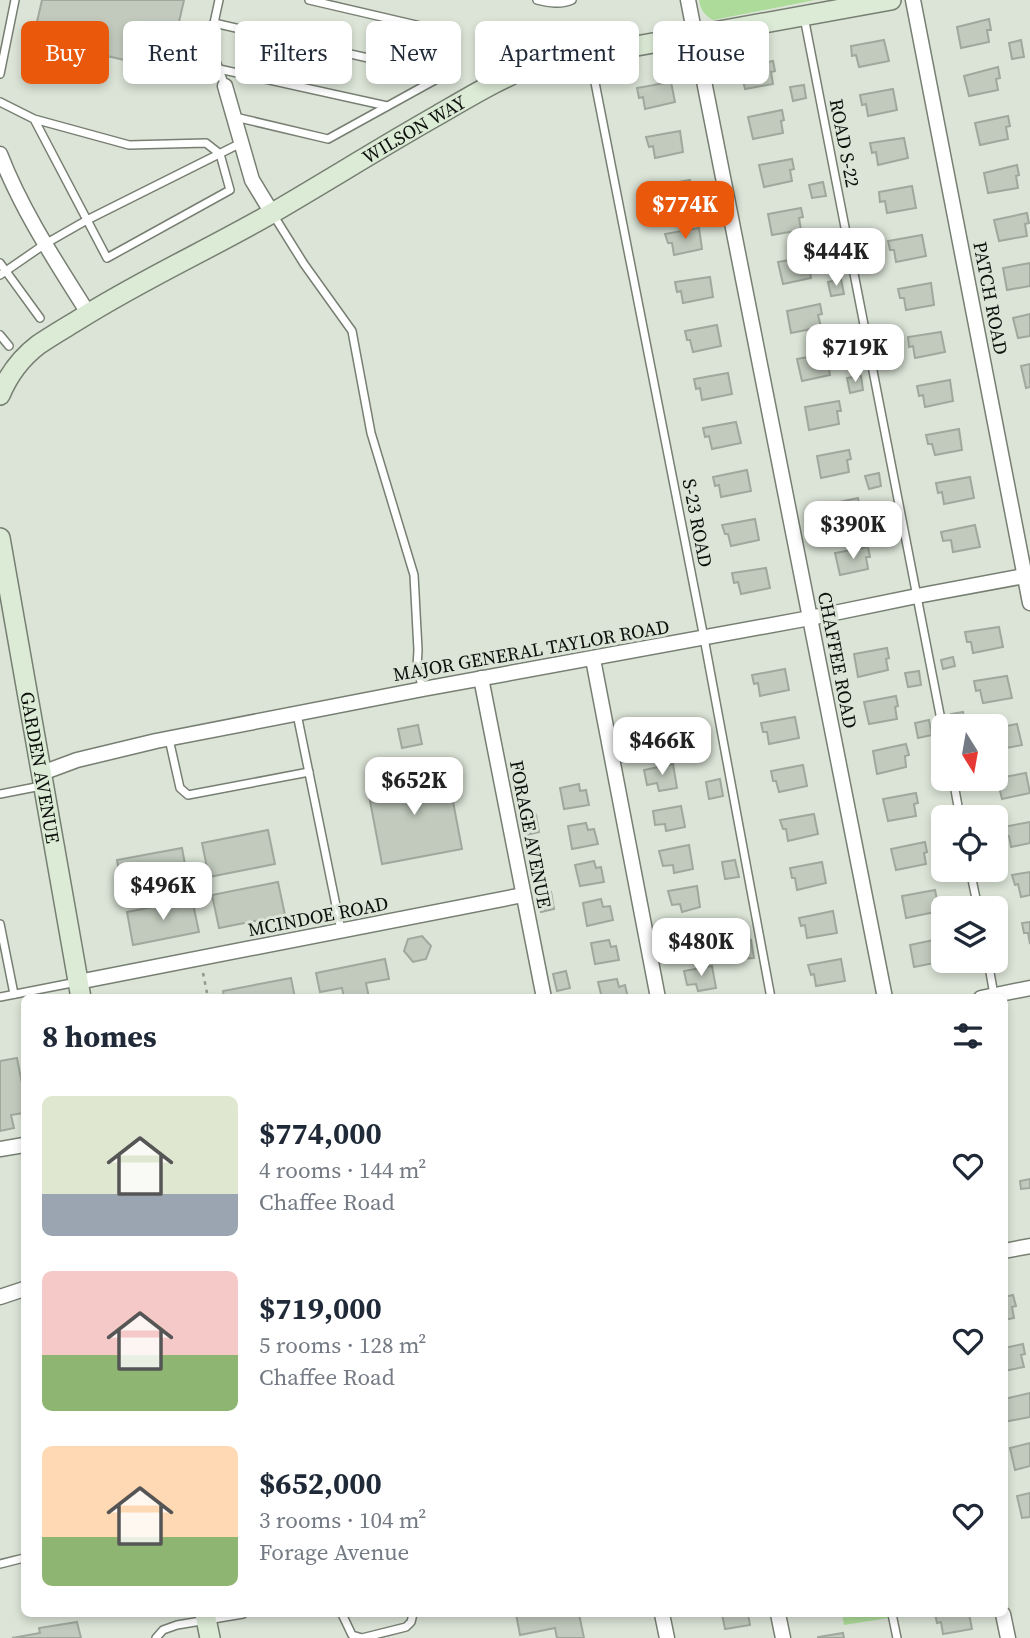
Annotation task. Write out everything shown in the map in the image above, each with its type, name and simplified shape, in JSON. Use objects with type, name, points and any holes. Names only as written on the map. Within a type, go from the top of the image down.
[{"type":"street","name":"CHAFFEE ROAD","points":[[688,0],[692,21]]},
{"type":"street","name":"WILSON WAY","points":[[769,22],[891,0]]},
{"type":"street","name":"PATCH ROAD","points":[[913,0],[1027,575],[1030,603]]},
{"type":"street","name":"WILSON WAY","points":[[88,313],[272,213],[491,84]]},
{"type":"street","name":"CHAFFEE ROAD","points":[[705,84],[883,994]]},
{"type":"street","points":[[225,86],[251,180],[272,213]]},
{"type":"street","points":[[0,154],[12,185],[88,313],[23,358],[0,395]]},
{"type":"street","name":"GARDEN AVENUE","points":[[0,538],[80,990]]},
{"type":"street","name":"MAJOR GENERAL TAYLOR ROAD","points":[[43,779],[77,760],[169,738],[1027,575]]},
{"type":"street","points":[[593,659],[657,994]]},
{"type":"street","name":"FORAGE AVENUE","points":[[481,678],[543,994]]},
{"type":"street","name":"MCINDOE ROAD","points":[[80,990],[200,959],[523,895]]},
{"type":"street","points":[[998,994],[1030,988]]},
{"type":"street","points":[[0,1149],[21,1146]]},
{"type":"street","points":[[1008,1250],[1030,1246]]},
{"type":"street","points":[[0,1297],[21,1290]]},
{"type":"street","points":[[663,1617],[667,1638]]},
{"type":"street","points":[[779,1617],[783,1638]]},
{"type":"street","points":[[1004,1617],[1008,1638]]},
{"type":"lane","points":[[0,75],[1,53],[15,0]]},
{"type":"lane","points":[[214,21],[219,0]]},
{"type":"lane","points":[[309,0],[399,21]]},
{"type":"lane","points":[[537,0],[566,3],[572,0]]},
{"type":"lane","name":"ROAD S-22","points":[[804,16],[940,714]]},
{"type":"lane","points":[[221,25],[366,57]]},
{"type":"lane","points":[[221,69],[387,106]]},
{"type":"lane","points":[[221,75],[225,86]]},
{"type":"lane","points":[[234,117],[328,139],[427,84]]},
{"type":"lane","name":"S-23 ROAD","points":[[596,84],[770,994]]},
{"type":"lane","points":[[0,102],[34,119],[128,145],[206,143],[220,153],[230,190],[107,258],[34,119]]},
{"type":"lane","points":[[3,273],[45,244],[87,220],[241,143]]},
{"type":"lane","points":[[272,213],[304,264],[352,331],[371,433],[414,575],[417,668],[423,689]]},
{"type":"lane","points":[[0,264],[3,273],[40,318]]},
{"type":"lane","points":[[0,335],[9,346]]},
{"type":"lane","points":[[297,714],[341,931]]},
{"type":"lane","points":[[169,738],[180,788],[188,795],[309,772]]},
{"type":"lane","points":[[0,794],[43,779]]},
{"type":"lane","points":[[0,924],[14,994]]},
{"type":"lane","points":[[988,973],[988,994]]},
{"type":"lane","points":[[0,997],[80,990]]},
{"type":"lane","points":[[0,1564],[21,1559]]},
{"type":"lane","points":[[156,1638],[163,1630],[170,1628],[207,1624],[232,1617]]},
{"type":"lane","points":[[343,1617],[352,1635],[362,1638],[406,1627],[412,1617]]},
{"type":"lane","points":[[893,1617],[897,1638]]},
{"type":"path","points":[[200,959],[207,994]]},
{"type":"green space","points":[[699,0],[815,0],[713,20],[703,12]]},
{"type":"green space","points":[[843,1617],[888,1618],[844,1625]]},
{"type":"building","points":[[42,0],[184,0],[179,21],[123,21],[123,60],[109,56],[109,21],[37,21]]},
{"type":"building","points":[[989,19],[989,42],[961,48],[957,27]]},
{"type":"building","points":[[884,40],[889,61],[859,67],[856,55],[852,56],[851,46]]},
{"type":"building","points":[[1021,40],[1024,57],[1012,59],[1009,43]]},
{"type":"building","points":[[773,61],[775,71],[771,72],[773,84],[745,89],[744,84],[769,84],[769,62]]},
{"type":"building","points":[[998,67],[998,90],[969,96],[964,76]]},
{"type":"building","points":[[671,84],[675,102],[645,109],[643,97],[639,98],[637,88]]},
{"type":"building","points":[[804,85],[806,98],[793,101],[790,87]]},
{"type":"building","points":[[893,89],[897,110],[868,116],[866,104],[862,105],[860,95]]},
{"type":"building","points":[[782,110],[783,133],[753,139],[748,117]]},
{"type":"building","points":[[1008,116],[1008,139],[980,145],[975,123]]},
{"type":"building","points":[[680,131],[683,152],[655,158],[653,146],[649,147],[646,137]]},
{"type":"building","points":[[904,138],[908,158],[878,165],[876,152],[872,153],[870,143]]},
{"type":"building","points":[[792,159],[792,181],[764,187],[759,165]]},
{"type":"building","points":[[1017,165],[1018,188],[988,193],[984,173]]},
{"type":"building","points":[[690,180],[694,200],[665,206],[662,194],[659,195],[656,186]]},
{"type":"building","points":[[823,182],[826,196],[812,198],[809,185]]},
{"type":"building","points":[[912,186],[916,208],[887,213],[885,201],[880,202],[879,192]]},
{"type":"building","points":[[801,208],[801,230],[772,235],[768,214]]},
{"type":"building","points":[[1027,213],[1027,236],[999,241],[994,220]]},
{"type":"building","points":[[699,228],[702,249],[674,255],[672,243],[668,243],[665,234]]},
{"type":"building","points":[[922,235],[926,256],[896,262],[894,250],[890,250],[888,241]]},
{"type":"building","points":[[811,256],[811,278],[783,284],[778,262]]},
{"type":"building","points":[[1030,263],[1030,286],[1007,290],[1003,268]]},
{"type":"building","points":[[710,277],[713,297],[683,303],[681,291],[677,292],[675,282]]},
{"type":"building","points":[[841,279],[844,294],[831,296],[828,282]]},
{"type":"building","points":[[931,283],[934,305],[906,310],[904,298],[900,298],[898,289]]},
{"type":"building","points":[[820,304],[822,314],[818,315],[821,327],[791,333],[787,311]]},
{"type":"building","points":[[1030,314],[1030,336],[1018,338],[1013,318]]},
{"type":"building","points":[[717,325],[721,346],[693,352],[685,331]]},
{"type":"building","points":[[941,332],[945,352],[915,358],[913,346],[909,347],[908,337]]},
{"type":"building","points":[[829,353],[830,375],[802,381],[797,359]]},
{"type":"building","points":[[1030,364],[1030,387],[1026,388],[1021,366]]},
{"type":"building","points":[[728,373],[732,394],[702,400],[700,388],[696,389],[694,379]]},
{"type":"building","points":[[861,376],[863,390],[850,393],[847,378]]},
{"type":"building","points":[[950,380],[953,401],[925,407],[923,395],[919,396],[917,386]]},
{"type":"building","points":[[839,401],[839,424],[809,430],[805,407]]},
{"type":"building","points":[[736,422],[741,443],[712,449],[709,436],[705,437],[703,428]]},
{"type":"building","points":[[959,429],[962,450],[935,455],[926,435]]},
{"type":"building","points":[[849,450],[849,472],[821,478],[817,456]]},
{"type":"building","points":[[747,470],[751,491],[721,497],[719,485],[715,486],[713,477]]},
{"type":"building","points":[[879,473],[881,486],[869,489],[865,476]]},
{"type":"building","points":[[970,477],[974,498],[944,504],[942,492],[938,493],[936,483]]},
{"type":"building","points":[[858,498],[858,520],[829,527],[825,505]]},
{"type":"building","points":[[755,519],[759,540],[731,546],[722,525]]},
{"type":"building","points":[[975,525],[980,547],[953,552],[951,540],[943,541],[941,532]]},
{"type":"building","points":[[868,547],[868,569],[840,575],[835,553]]},
{"type":"building","points":[[766,568],[770,588],[741,594],[738,582],[734,583],[732,573]]},
{"type":"building","points":[[999,627],[1003,647],[973,653],[965,632]]},
{"type":"building","points":[[887,648],[888,670],[858,677],[854,654]]},
{"type":"building","points":[[953,657],[955,666],[943,669],[941,660]]},
{"type":"building","points":[[785,669],[789,690],[760,696],[758,683],[754,684],[752,675]]},
{"type":"building","points":[[919,671],[921,685],[908,687],[905,673]]},
{"type":"building","points":[[1007,676],[1012,698],[983,703],[980,690],[976,691],[974,681]]},
{"type":"building","points":[[896,696],[897,719],[869,724],[864,702]]},
{"type":"building","points":[[795,717],[799,738],[769,744],[767,732],[763,732],[761,723]]},
{"type":"building","points":[[929,720],[931,735],[918,738],[915,723]]},
{"type":"building","points":[[1017,724],[1022,745],[1008,748],[1008,726]]},
{"type":"building","points":[[418,725],[422,744],[402,748],[398,729]]},
{"type":"building","points":[[906,744],[909,755],[905,756],[906,767],[877,774],[873,751]]},
{"type":"building","points":[[673,764],[677,788],[659,791],[657,783],[647,785],[644,770]]},
{"type":"building","points":[[803,765],[807,786],[779,792],[771,771]]},
{"type":"building","points":[[447,770],[462,849],[382,864],[367,785]]},
{"type":"building","points":[[1026,773],[1030,793],[1002,799],[1000,791],[1008,791],[1008,776]]},
{"type":"building","points":[[720,779],[723,796],[709,799],[706,782]]},
{"type":"building","points":[[579,784],[580,791],[586,790],[589,805],[564,809],[560,788]]},
{"type":"building","points":[[916,793],[916,816],[888,821],[883,799]]},
{"type":"building","points":[[681,806],[685,827],[666,831],[665,824],[655,825],[653,811]]},
{"type":"building","points":[[814,814],[818,834],[788,841],[786,829],[783,829],[780,820]]},
{"type":"building","points":[[536,815],[539,832],[526,835],[523,817]]},
{"type":"building","points":[[1030,822],[1030,843],[1011,847],[1008,826]]},
{"type":"building","points":[[586,823],[588,830],[594,829],[598,844],[572,849],[568,826]]},
{"type":"building","points":[[268,830],[275,864],[209,877],[202,843]]},
{"type":"building","points":[[925,842],[926,864],[896,870],[891,849]]},
{"type":"building","points":[[689,845],[693,869],[674,873],[673,865],[663,866],[659,851]]},
{"type":"building","points":[[182,848],[188,881],[123,894],[117,860]]},
{"type":"building","points":[[735,860],[739,877],[725,879],[722,862]]},
{"type":"building","points":[[594,861],[596,868],[601,867],[604,882],[580,886],[575,865]]},
{"type":"building","points":[[822,862],[826,883],[797,890],[790,868]]},
{"type":"building","points":[[1030,872],[1030,895],[1021,897],[1018,884],[1015,885],[1012,875]]},
{"type":"building","points":[[278,882],[285,915],[219,928],[212,895]]},
{"type":"building","points":[[697,886],[700,907],[682,912],[680,904],[672,905],[668,891]]},
{"type":"building","points":[[935,890],[936,896],[931,896],[931,913],[906,918],[902,896]]},
{"type":"building","points":[[551,892],[554,909],[541,912],[538,895]]},
{"type":"building","points":[[192,899],[199,932],[133,945],[127,912]]},
{"type":"building","points":[[601,899],[603,907],[610,906],[613,920],[587,926],[583,903]]},
{"type":"building","points":[[833,911],[837,933],[807,938],[805,925],[801,926],[799,918]]},
{"type":"building","points":[[1030,922],[1030,944],[1022,923]]},
{"type":"building","points":[[704,925],[709,948],[690,952],[688,944],[679,945],[676,931]]},
{"type":"building","points":[[422,936],[431,946],[426,959],[413,962],[404,951],[408,939]]},
{"type":"building","points":[[609,940],[611,947],[616,946],[619,960],[595,964],[591,943]]},
{"type":"building","points":[[751,940],[754,958],[741,959],[738,942]]},
{"type":"building","points":[[931,941],[931,964],[914,967],[910,945]]},
{"type":"building","points":[[385,959],[389,979],[366,983],[368,994],[343,994],[342,988],[320,992],[316,973]]},
{"type":"building","points":[[841,959],[845,981],[816,986],[814,974],[811,975],[808,965]]},
{"type":"building","points":[[712,966],[716,988],[698,991],[696,984],[687,985],[684,971]]},
{"type":"building","points":[[566,971],[570,988],[557,991],[553,974]]},
{"type":"building","points":[[291,978],[294,994],[223,994],[223,991]]},
{"type":"building","points":[[617,979],[619,987],[625,985],[627,994],[601,994],[598,982]]},
{"type":"building","points":[[17,1058],[21,1079],[21,1113],[11,1115],[14,1128],[0,1131],[0,1061]]},
{"type":"building","points":[[1030,1179],[1030,1188],[1021,1189],[1020,1181]]},
{"type":"building","points":[[1013,1295],[1016,1306],[1012,1307],[1014,1318],[1008,1319],[1008,1296]]},
{"type":"building","points":[[1023,1344],[1025,1354],[1021,1355],[1024,1367],[1008,1370],[1008,1347]]},
{"type":"building","points":[[1030,1393],[1030,1417],[1008,1421],[1008,1398]]},
{"type":"building","points":[[1030,1443],[1030,1466],[1015,1470],[1010,1448]]},
{"type":"building","points":[[1030,1493],[1030,1517],[1022,1518],[1017,1496]]},
{"type":"building","points":[[517,1617],[580,1617],[584,1638],[557,1638],[555,1628],[520,1635]]},
{"type":"building","points":[[723,1617],[749,1617],[750,1625],[725,1629]]},
{"type":"building","points":[[936,1617],[970,1617],[972,1629],[943,1634],[941,1622],[937,1623]]},
{"type":"building","points":[[77,1622],[81,1638],[12,1638],[40,1633],[39,1628]]},
{"type":"building","points":[[843,1633],[844,1638],[818,1638],[818,1637]]}]
